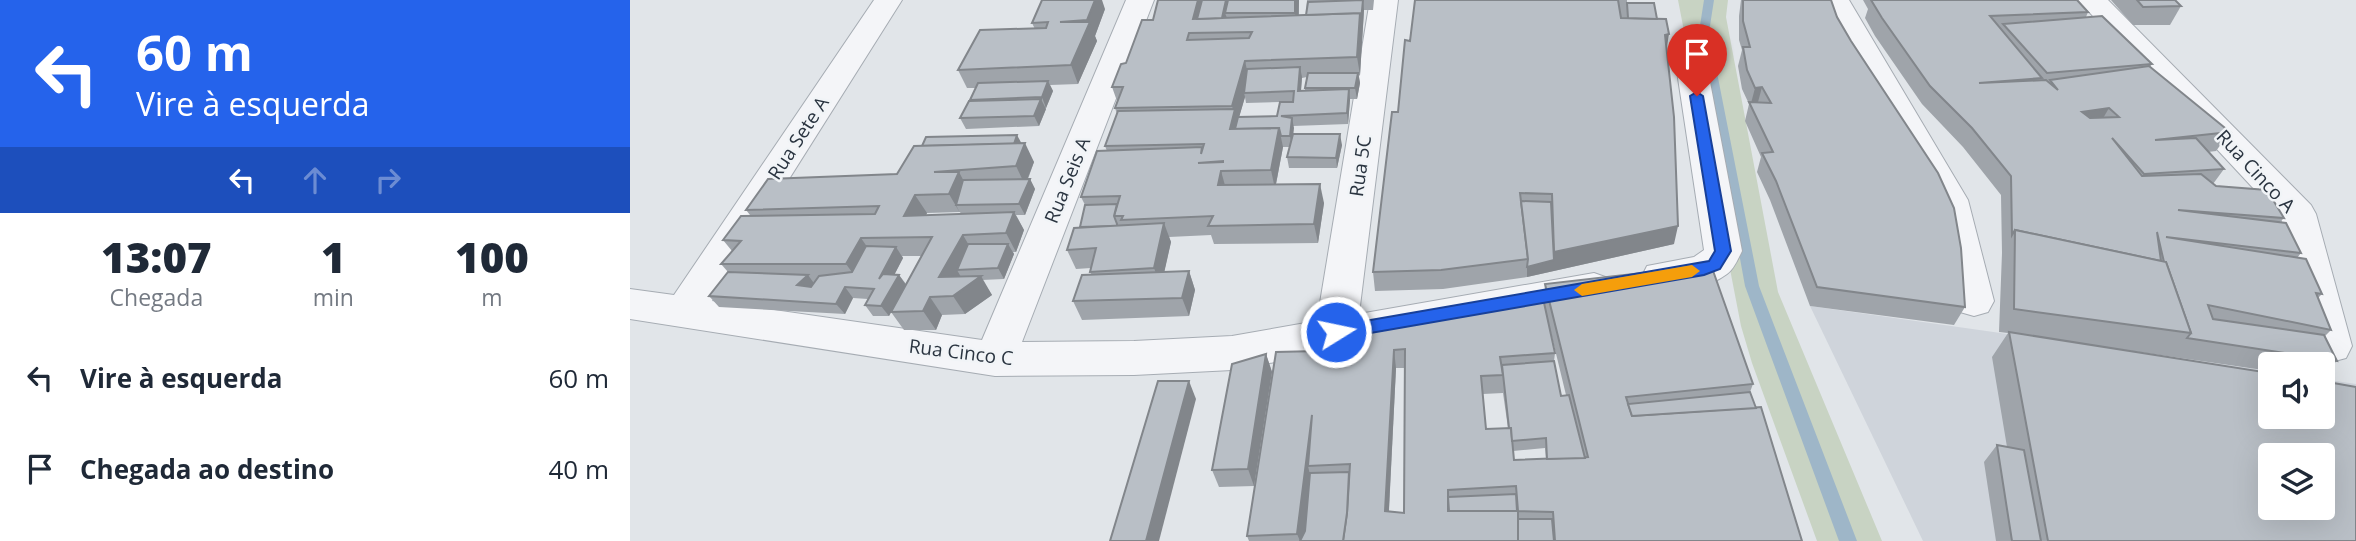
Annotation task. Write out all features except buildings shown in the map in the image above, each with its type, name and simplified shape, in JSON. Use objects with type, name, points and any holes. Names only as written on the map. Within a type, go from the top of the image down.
[{"type":"street","name":"Rua Sete A","points":[[685,311],[888,0]]},
{"type":"street","name":"Rua Seis A","points":[[995,359],[1140,0]]},
{"type":"street","name":"Rua 5C","points":[[1336,332],[1384,0]]},
{"type":"street","points":[[1835,0],[1950,200],[1974,301]]},
{"type":"street","name":"Rua Cinco A","points":[[2092,0],[2298,214],[2331,346]]},
{"type":"street","name":"Rua Cinco C","points":[[630,304],[995,359],[1134,358],[1232,353],[1336,332],[1704,269],[1714,265],[1723,251],[1688,45]]},
{"type":"shaded area","points":[[1810,306],[2258,369],[2258,429],[2335,429],[2335,381],[2356,384],[2356,541],[1923,541]]},
{"type":"green space","points":[[1678,0],[1728,0],[1726,17],[1778,292],[1882,541],[1817,541],[1741,326]]},
{"type":"waterway","points":[[1709,0],[1704,32],[1752,286],[1848,541]]},
{"type":"slow traffic","points":[[1582,290],[1692,271]]},
{"type":"route","points":[[1336,332],[1704,269],[1714,265],[1722,257],[1723,251],[1697,96]]}]
